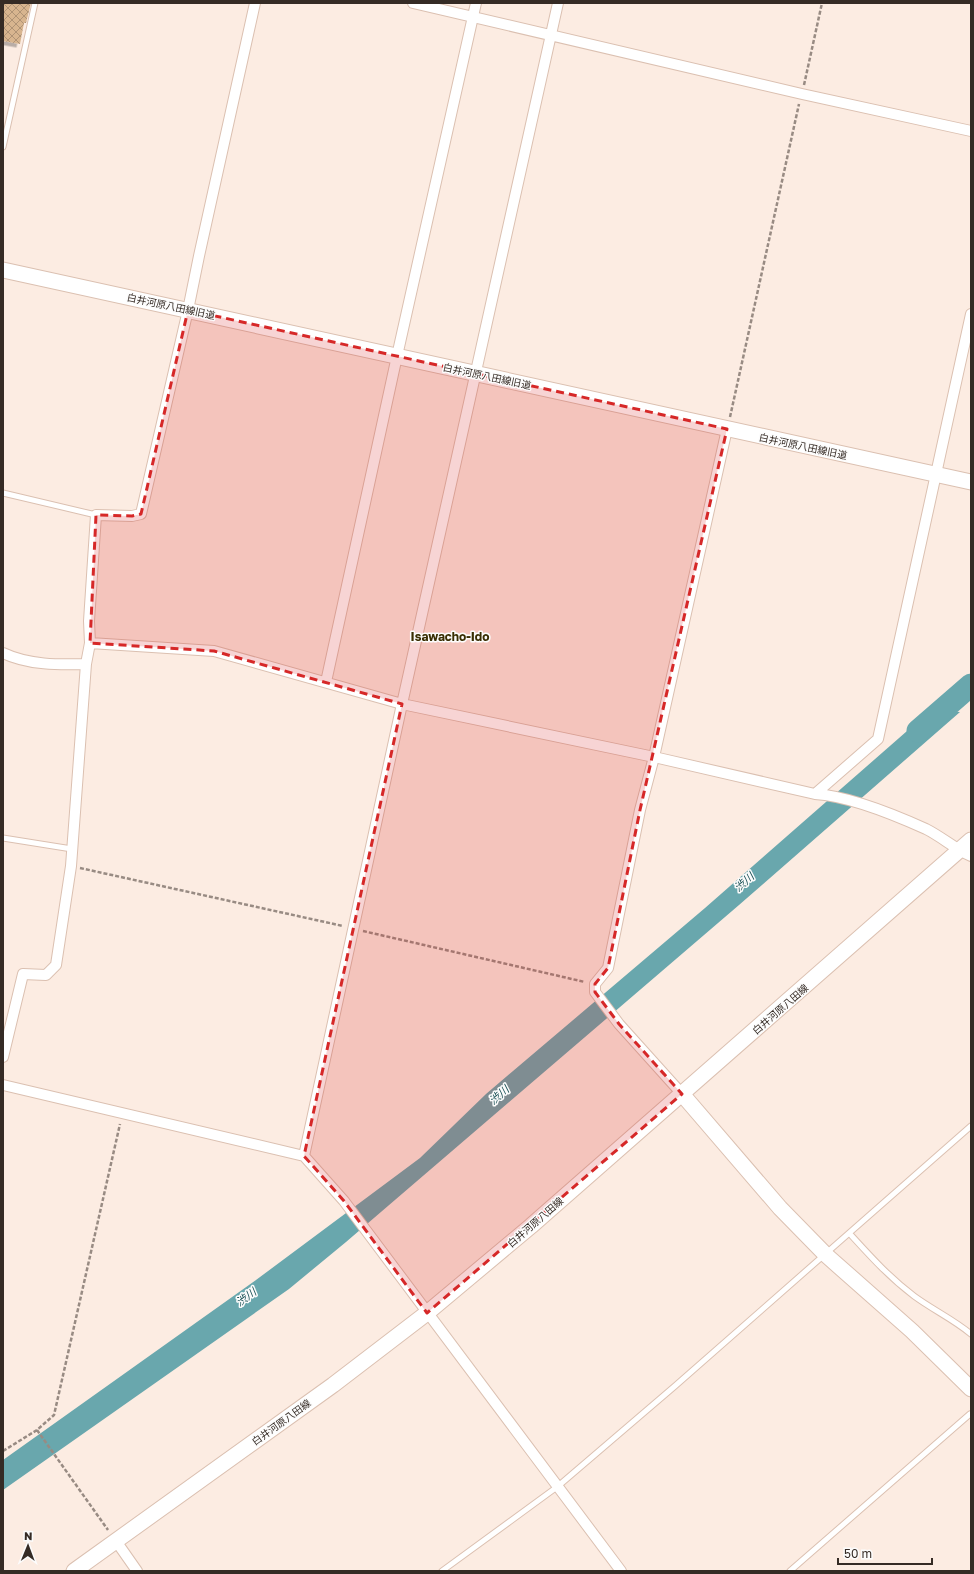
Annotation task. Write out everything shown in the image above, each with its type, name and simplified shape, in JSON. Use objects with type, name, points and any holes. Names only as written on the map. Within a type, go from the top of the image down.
[{"type":"street","points":[[3,1057],[23,974],[46,975],[56,965],[72,850],[86,664],[90,643],[89,621],[96,514],[132,516],[141,514],[188,310],[255,3]]},
{"type":"street","points":[[413,3],[802,94],[971,131]]},
{"type":"street","points":[[326,682],[476,3]]},
{"type":"street","points":[[304,1156],[402,704],[558,3]]},
{"type":"street","name":"白井河原八田線旧道","points":[[3,270],[971,482]]},
{"type":"street","points":[[815,794],[878,739],[971,314]]},
{"type":"street","points":[[727,429],[654,757],[640,810],[608,968],[595,988],[619,1024],[682,1094],[780,1208],[826,1255],[912,1331],[971,1389]]},
{"type":"street","points":[[90,643],[214,651],[402,704],[654,757],[815,794],[826,795],[866,805],[927,830],[965,853]]},
{"type":"street","points":[[3,653],[25,661],[86,664]]},
{"type":"street","name":"白井河原八田線","points":[[74,1571],[333,1384],[427,1313],[531,1226],[815,979],[965,853],[971,840]]},
{"type":"street","points":[[3,1085],[304,1156],[344,1201],[621,1571]]},
{"type":"street","points":[[116,1541],[137,1571]]},
{"type":"lane","points":[[3,147],[35,3]]},
{"type":"lane","points":[[3,493],[96,514]]},
{"type":"lane","points":[[3,838],[72,850]]},
{"type":"lane","points":[[442,1571],[557,1487],[826,1255],[971,1126]]},
{"type":"lane","points":[[850,1234],[883,1271],[915,1297],[958,1323],[971,1334]]},
{"type":"lane","points":[[790,1571],[970,1414]]},
{"type":"path","points":[[727,429],[822,3]]},
{"type":"path","points":[[70,866],[354,928],[595,988]]},
{"type":"path","points":[[3,1451],[38,1431],[54,1415],[122,1114]]},
{"type":"path","points":[[38,1431],[116,1541]]},
{"type":"highlighted area","points":[[188,310],[727,429],[640,810],[608,968],[595,984],[595,992],[619,1024],[682,1094],[427,1313],[344,1201],[304,1156],[402,704],[214,651],[90,643],[96,515],[132,516],[141,514]]},
{"type":"water","points":[[931,710],[960,712],[739,905],[346,1242],[289,1289],[3,1490],[3,1460],[256,1280],[420,1158],[486,1094],[705,908]]},
{"type":"building","points":[[3,3],[31,3],[26,23],[24,23],[20,44],[3,41]]},
{"type":"waterway","name":"渋川","points":[[918,731],[971,685]]},
{"type":"district","name":"Isawacho-Ido","points":[[450,637]]}]
